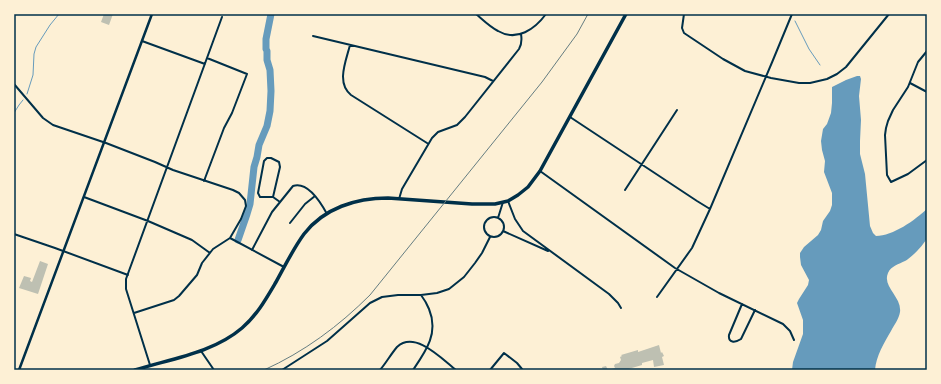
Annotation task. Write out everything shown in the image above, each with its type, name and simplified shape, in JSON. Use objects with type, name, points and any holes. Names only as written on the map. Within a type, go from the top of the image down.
[{"type":"main road","points":[[135,370],[207,349],[222,342],[237,332],[261,307],[304,235],[315,223],[327,214],[346,204],[377,198],[466,204],[490,204],[508,201],[518,195],[528,187],[540,172],[626,14]]},
{"type":"street","points":[[19,370],[152,14]]},
{"type":"street","points":[[476,14],[492,28],[504,34],[511,35],[530,31],[546,14]]},
{"type":"street","points":[[684,14],[682,28],[684,33],[723,60],[753,74],[791,82],[810,83],[823,81],[832,77],[846,67],[889,14]]},
{"type":"street","points":[[657,297],[692,248],[710,209],[792,14]]},
{"type":"street","points":[[150,366],[126,289],[126,283],[222,17]]},
{"type":"street","points":[[399,199],[402,189],[428,144],[436,134],[459,124],[519,49],[522,41],[521,34]]},
{"type":"street","points":[[313,36],[485,77],[493,81]]},
{"type":"street","points":[[142,41],[205,64]]},
{"type":"street","points":[[350,45],[342,79],[346,90],[351,95],[428,144]]},
{"type":"street","points":[[927,51],[918,62],[910,83],[893,110],[886,128],[887,175],[891,182],[908,174],[927,160]]},
{"type":"street","points":[[204,181],[224,128],[234,108],[247,74],[207,58]]},
{"type":"street","points":[[910,83],[927,92]]},
{"type":"street","points":[[14,84],[43,118],[56,127],[104,142],[168,168],[233,190],[239,193],[245,200],[246,206],[244,212],[230,238],[213,249],[202,263],[195,278],[174,300],[134,313]]},
{"type":"street","points":[[625,190],[677,110]]},
{"type":"street","points":[[570,117],[710,209]]},
{"type":"street","points":[[273,197],[280,167],[279,162],[271,158],[267,158],[264,161],[258,193],[260,197],[273,197],[280,202]]},
{"type":"street","points":[[540,172],[677,270],[719,293],[783,324],[790,331],[794,340]]},
{"type":"street","points":[[252,250],[272,212],[293,186],[297,184],[307,188],[323,206],[327,214]]},
{"type":"street","points":[[290,223],[302,207],[315,196]]},
{"type":"street","points":[[84,197],[148,221],[192,240],[210,253]]},
{"type":"street","points":[[508,201],[519,226],[531,238],[609,294],[618,302],[621,308]]},
{"type":"street","points":[[498,218],[503,202]]},
{"type":"street","points":[[490,217],[498,218],[503,222],[503,231],[498,237],[490,237],[486,235],[483,227],[486,219],[490,217]]},
{"type":"street","points":[[503,231],[553,253]]},
{"type":"street","points":[[14,234],[128,275]]},
{"type":"street","points":[[282,370],[323,344],[370,303],[382,297],[421,295],[449,289],[464,277],[475,264],[490,237]]},
{"type":"street","points":[[230,238],[284,267]]},
{"type":"street","points":[[413,370],[428,348],[432,335],[432,321],[428,306],[421,295]]},
{"type":"street","points":[[742,304],[729,335],[731,341],[734,342],[741,339],[755,310]]},
{"type":"street","points":[[380,370],[398,347],[406,342],[413,342],[428,348],[456,370]]},
{"type":"street","points":[[201,351],[214,370]]},
{"type":"street","points":[[490,370],[504,353],[517,363],[522,370]]},
{"type":"water","points":[[860,76],[861,79],[859,96],[861,120],[860,154],[865,174],[870,226],[873,233],[876,236],[896,230],[916,218],[927,209],[927,237],[924,243],[914,254],[905,261],[893,267],[888,273],[888,283],[898,302],[900,312],[898,320],[881,350],[875,370],[792,370],[793,362],[803,334],[803,320],[797,303],[808,285],[809,280],[801,265],[800,253],[804,247],[818,235],[823,221],[832,205],[832,193],[824,172],[825,161],[821,141],[823,129],[827,124],[831,113],[832,87]]},
{"type":"building","points":[[104,14],[113,14],[109,25],[101,22]]},
{"type":"building","points":[[40,261],[48,264],[38,294],[19,288],[24,276],[31,278],[30,281],[32,282]]},
{"type":"building","points":[[659,345],[661,353],[662,352],[664,356],[662,357],[664,365],[654,367],[653,360],[625,370],[608,370],[615,368],[615,364],[619,363],[621,360],[621,355],[638,350],[638,352]]},
{"type":"building","points":[[606,366],[608,370],[603,370],[602,367]]},
{"type":"waterway","points":[[27,94],[33,75],[34,54],[36,47],[59,14]]},
{"type":"waterway","points":[[238,240],[250,204],[254,167],[259,145],[267,126],[270,111],[270,70],[267,60],[266,39],[271,14]]},
{"type":"waterway","points":[[795,21],[809,49],[820,65]]},
{"type":"waterway","points":[[14,113],[23,100]]},
{"type":"railway","points":[[264,370],[307,347],[333,328],[370,295],[542,82],[577,34],[588,14]]}]
